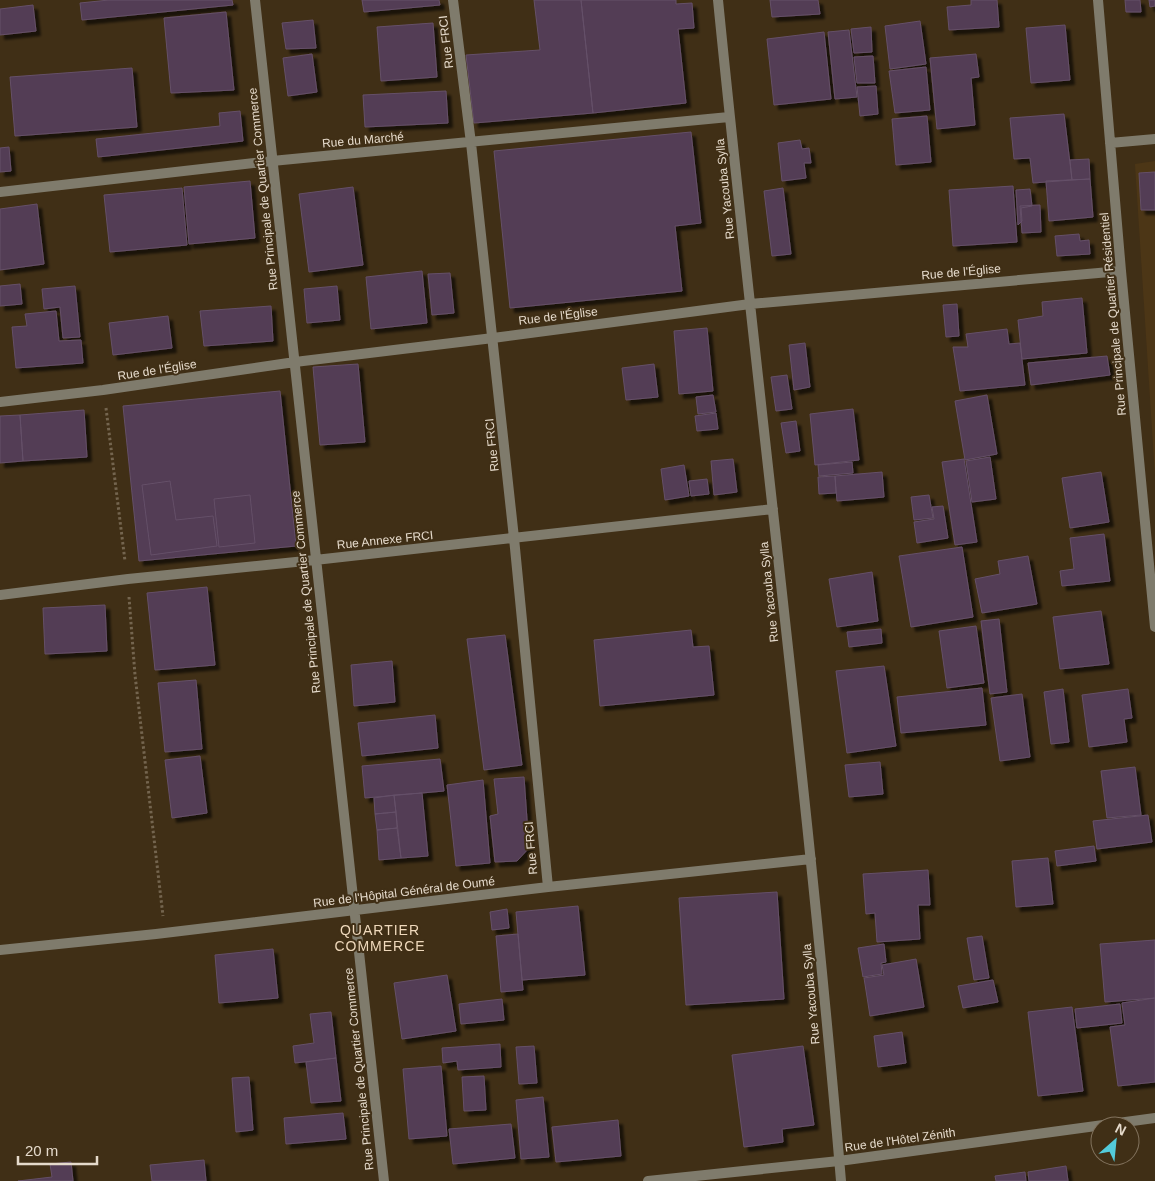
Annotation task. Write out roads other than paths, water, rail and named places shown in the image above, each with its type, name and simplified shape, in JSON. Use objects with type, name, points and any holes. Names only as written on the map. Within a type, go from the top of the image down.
[{"type":"street","name":"Rue Principale de Quartier Commerce","points":[[255,0],[384,1181]]},
{"type":"street","name":"Rue FRCI","points":[[453,0],[514,538],[548,887]]},
{"type":"street","name":"Rue Yacouba Sylla","points":[[718,0],[729,117],[811,859],[841,1181]]},
{"type":"street","name":"Rue Principale de Quartier Résidentiel","points":[[1098,0],[1121,271],[1153,585],[1155,626]]},
{"type":"street","name":"Rue du Marché","points":[[0,192],[272,162],[729,117]]},
{"type":"street","points":[[1110,143],[1155,139]]},
{"type":"street","name":"Rue de l'Église","points":[[0,402],[104,390],[295,362],[750,304],[1121,271]]},
{"type":"street","name":"Rue Annexe FRCI","points":[[0,595],[128,579],[773,509]]},
{"type":"street","name":"Rue de l'Hôpital Général de Oumé","points":[[0,950],[548,887],[811,859]]},
{"type":"street","name":"Rue de l'Hôtel Zénith","points":[[648,1181],[839,1161],[1155,1118]]},
{"type":"district","name":"QUARTIER COMMERCE","points":[[380,938]]}]
